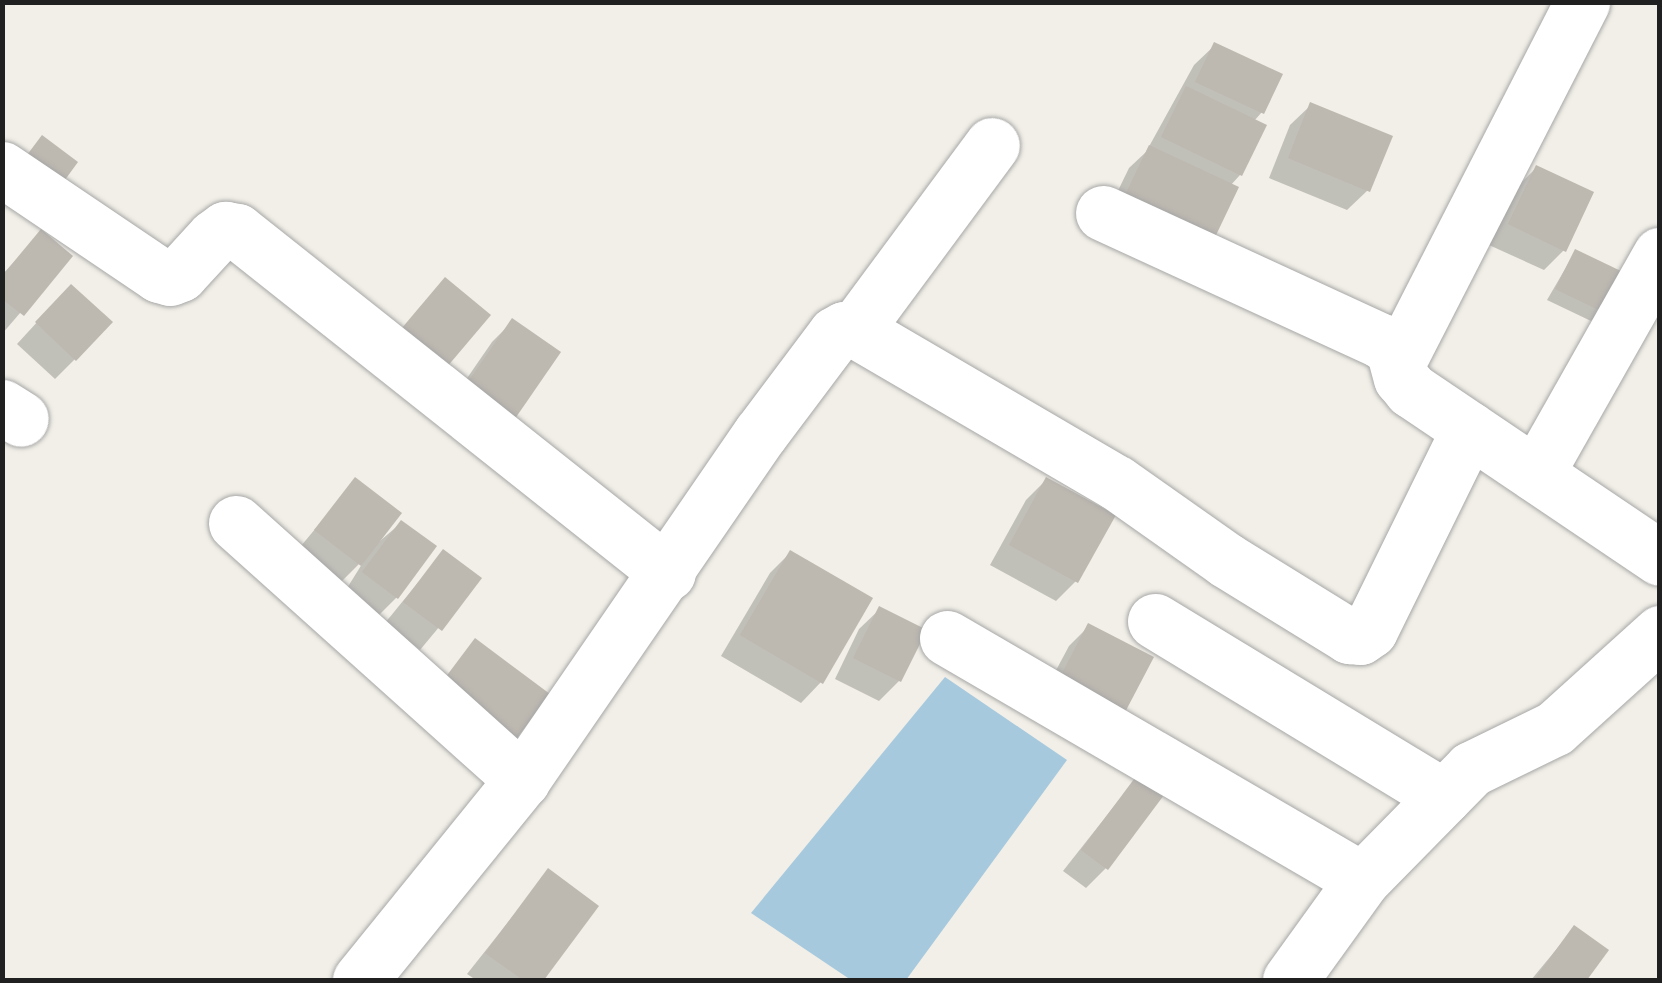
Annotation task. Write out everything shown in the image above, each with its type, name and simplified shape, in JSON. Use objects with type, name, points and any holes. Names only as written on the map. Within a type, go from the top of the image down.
[{"type":"street","points":[[1399,360],[1582,2]]},
{"type":"street","points":[[856,330],[992,145]]},
{"type":"street","points":[[2,170],[158,275],[170,278],[180,274],[214,237],[225,229],[237,231],[668,573]]},
{"type":"street","points":[[1103,214],[1380,340],[1399,360],[1402,378],[1411,390],[1660,558]]},
{"type":"street","points":[[1536,474],[1660,255]]},
{"type":"street","points":[[360,980],[522,780],[760,434],[835,334],[844,329],[856,330],[1117,484],[1226,560],[1349,636],[1360,637],[1370,630],[1469,429]]},
{"type":"street","points":[[236,524],[522,780]]},
{"type":"street","points":[[1155,621],[1444,797]]},
{"type":"street","points":[[1290,980],[1362,880],[1444,797],[1491,756],[1556,728],[1660,633]]},
{"type":"street","points":[[947,638],[1362,880]]},
{"type":"water","points":[[945,677],[1067,760],[906,980],[851,980],[751,913]]},
{"type":"building","points":[[1214,42],[1283,74],[1264,114],[1195,82]]},
{"type":"building","points":[[1186,86],[1267,125],[1242,176],[1161,137]]},
{"type":"building","points":[[1310,102],[1393,136],[1370,192],[1288,158]]},
{"type":"building","points":[[42,135],[78,162],[51,199],[15,171]]},
{"type":"building","points":[[1149,145],[1239,187],[1207,254],[1117,212]]},
{"type":"building","points":[[1536,165],[1594,192],[1566,252],[1508,224]]},
{"type":"building","points":[[41,229],[73,256],[24,316],[2,299],[2,276]]},
{"type":"building","points":[[1575,249],[1623,272],[1603,312],[1555,289]]},
{"type":"building","points":[[445,277],[491,315],[441,374],[396,335]]},
{"type":"building","points":[[71,284],[113,322],[76,361],[35,322]]},
{"type":"building","points":[[512,318],[561,352],[510,426],[461,392]]},
{"type":"building","points":[[355,477],[402,513],[361,566],[314,530]]},
{"type":"building","points":[[1046,477],[1116,515],[1078,583],[1009,545]]},
{"type":"building","points":[[401,520],[437,546],[398,599],[362,572]]},
{"type":"building","points":[[443,549],[482,578],[442,631],[403,602]]},
{"type":"building","points":[[790,550],[873,598],[823,684],[740,635]]},
{"type":"building","points":[[879,606],[927,630],[901,682],[853,658]]},
{"type":"building","points":[[1088,623],[1154,657],[1122,718],[1057,683]]},
{"type":"building","points":[[475,638],[550,694],[508,750],[433,694]]},
{"type":"building","points":[[1149,759],[1176,779],[1108,870],[1081,850]]},
{"type":"building","points":[[548,868],[599,906],[544,980],[523,980],[485,953]]},
{"type":"building","points":[[1574,925],[1609,950],[1587,980],[1534,980]]}]
